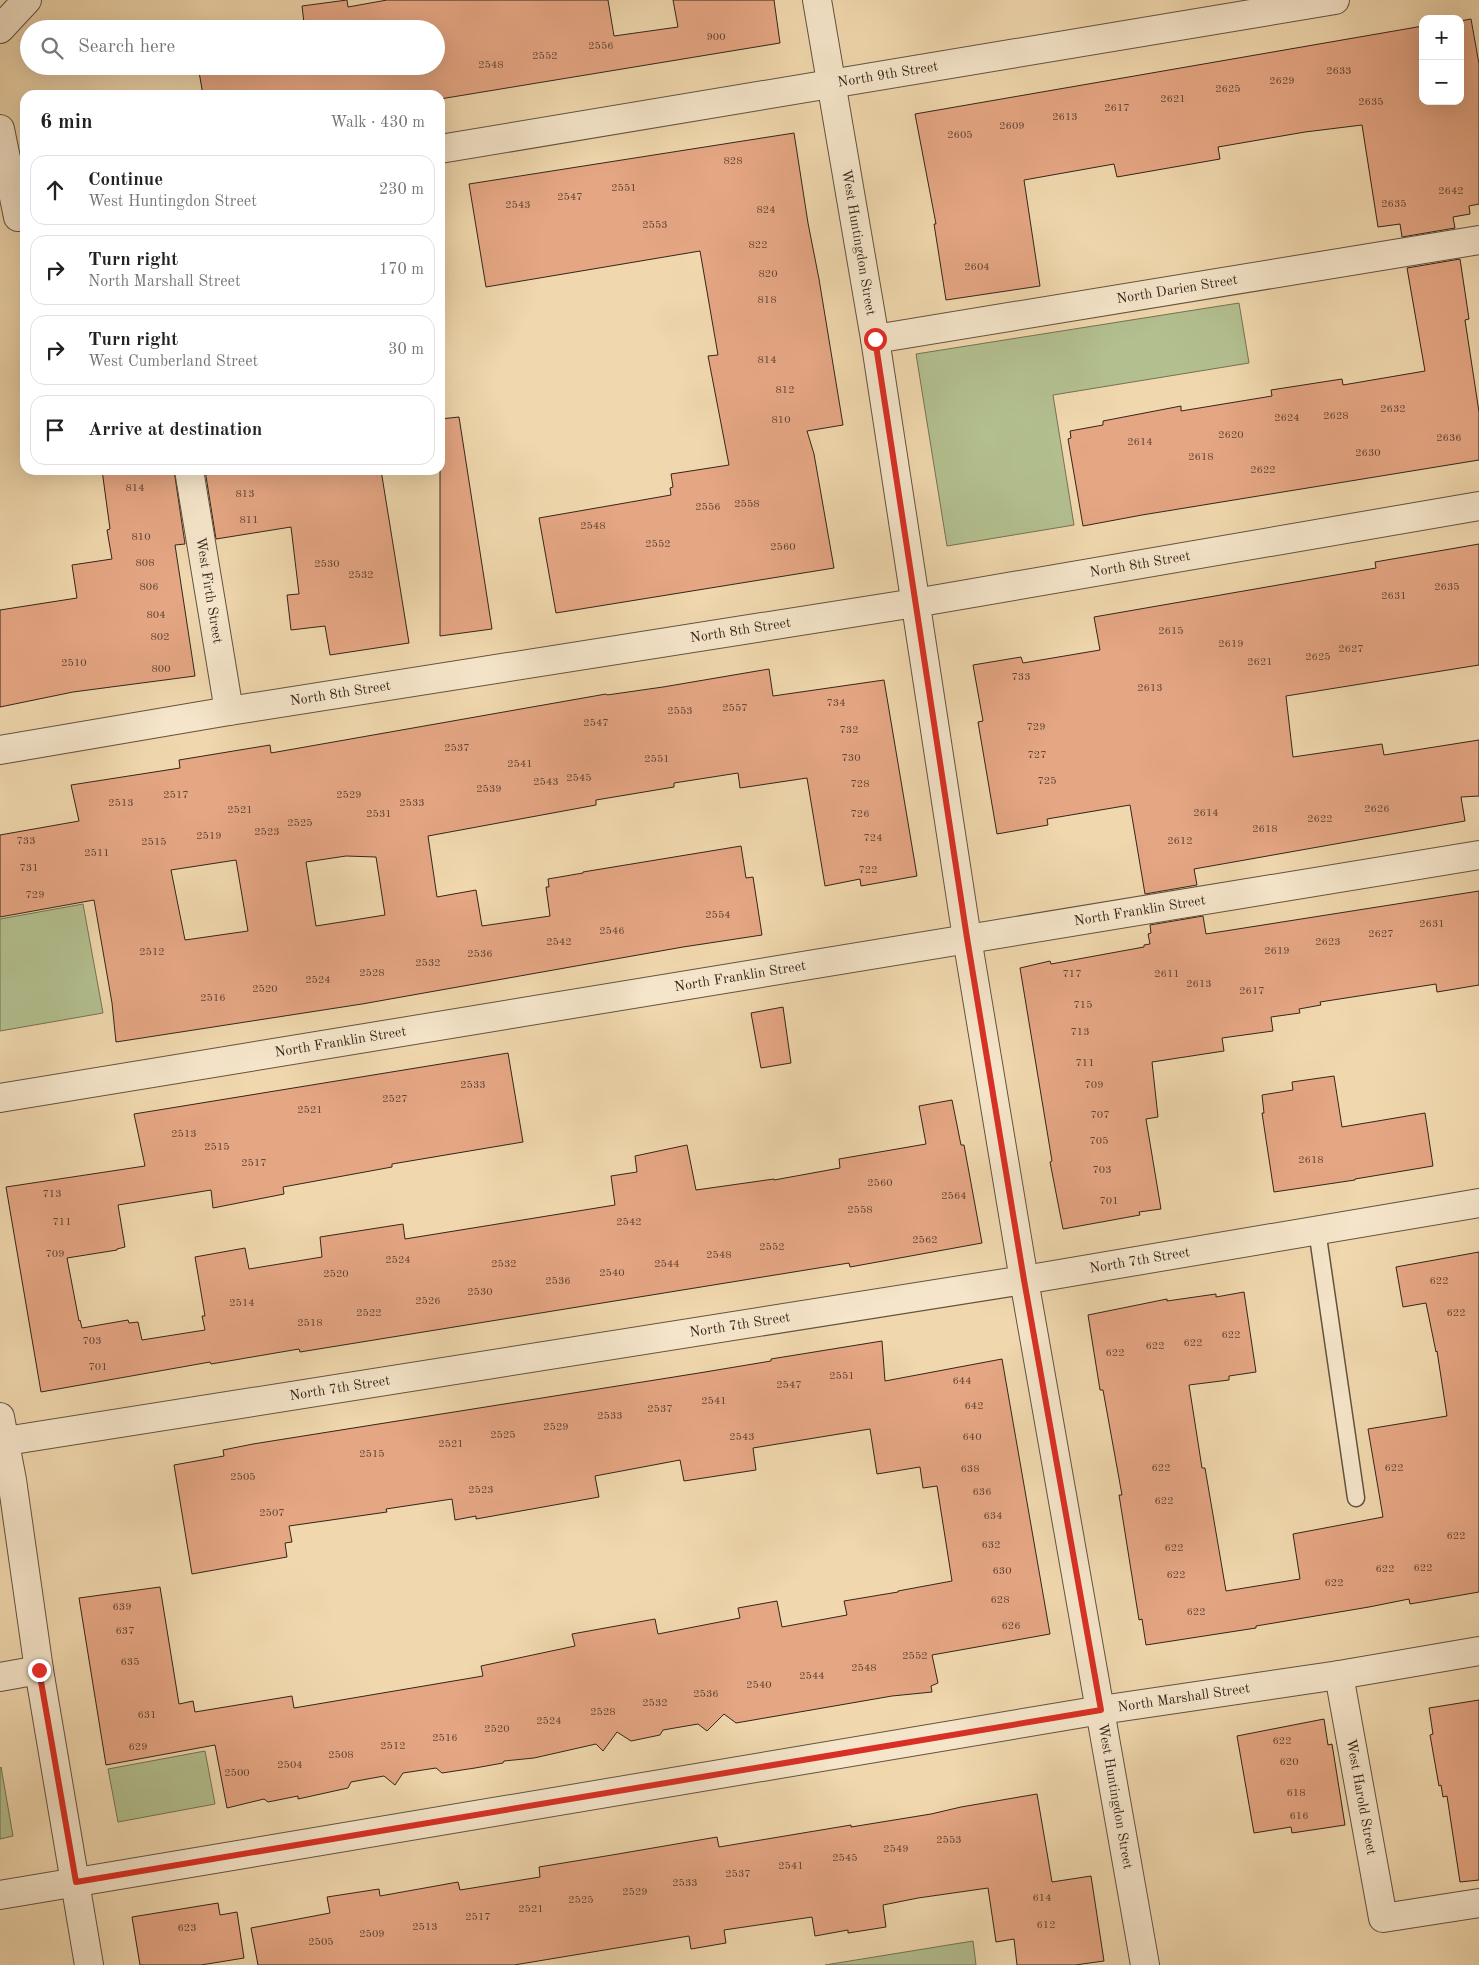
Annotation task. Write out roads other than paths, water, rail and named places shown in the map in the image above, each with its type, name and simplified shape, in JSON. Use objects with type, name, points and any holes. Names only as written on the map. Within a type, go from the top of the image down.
[{"type":"street","points":[[0,29],[27,0]]},
{"type":"street","name":"West Huntingdon Street","points":[[817,0],[875,339],[967,938],[1024,1280],[1146,1965]]},
{"type":"street","name":"North 9th Street","points":[[445,148],[1335,0]]},
{"type":"street","points":[[0,129],[14,218]]},
{"type":"street","name":"North Darien Street","points":[[875,339],[1479,240]]},
{"type":"street","name":"West Firth Street","points":[[190,475],[229,711]]},
{"type":"street","name":"North 8th Street","points":[[0,750],[229,711],[915,603],[1479,506]]},
{"type":"street","name":"North Franklin Street","points":[[0,1098],[1479,854]]},
{"type":"street","name":"North 7th Street","points":[[2,1433],[1024,1280],[1479,1203]]},
{"type":"street","points":[[2,1433],[39,1670],[89,1965]]},
{"type":"street","name":"North Marshall Street","points":[[0,1895],[1101,1710],[1339,1675],[1479,1651]]},
{"type":"street","points":[[0,1677],[39,1670]]},
{"type":"street","name":"West Harold Street","points":[[1339,1675],[1383,1918],[1479,1903]]},
{"type":"lane","points":[[1317,1230],[1356,1498]]}]
